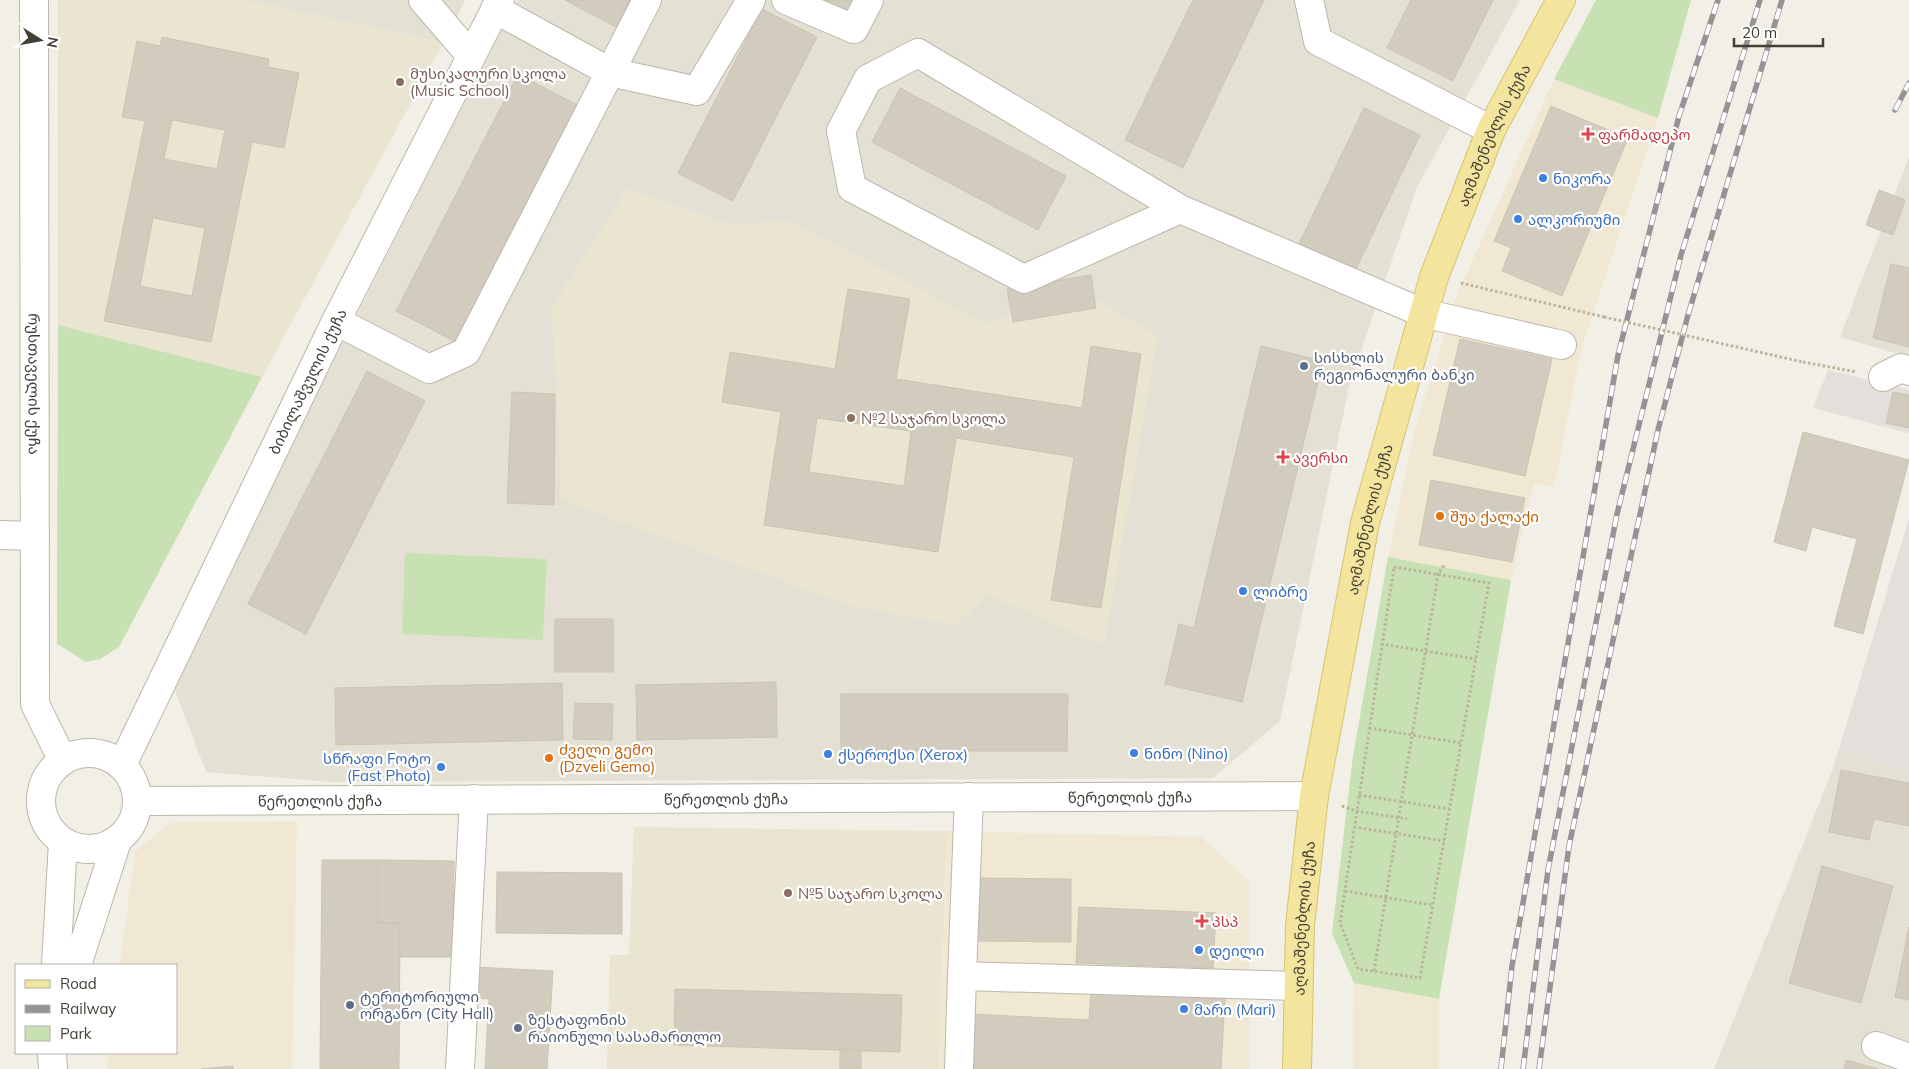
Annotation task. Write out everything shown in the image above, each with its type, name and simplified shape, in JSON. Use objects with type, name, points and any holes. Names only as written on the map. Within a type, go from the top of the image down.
[{"type":"main road","name":"აღმაშენებლის ქუჩა","points":[[1297,1069],[1300,926],[1314,796],[1365,522],[1434,277],[1491,130],[1561,0]]},
{"type":"street","name":"რუსთაველის ქუჩა","points":[[34,0],[35,704],[64,761]]},
{"type":"street","points":[[423,0],[471,56]]},
{"type":"street","points":[[336,322],[429,369],[466,352],[646,0]]},
{"type":"street","points":[[497,5],[610,72],[697,91],[751,0]]},
{"type":"street","points":[[786,0],[854,29],[869,0]]},
{"type":"street","points":[[1309,0],[1318,41],[1491,130]]},
{"type":"street","name":"ბიბილაშვულის ქუჩა","points":[[122,766],[336,322],[497,5]]},
{"type":"street","points":[[1180,209],[1024,279],[852,188],[841,131],[868,79],[918,53],[1180,209],[1423,313],[1562,345]]},
{"type":"street","points":[[1883,377],[1901,368],[1909,371]]},
{"type":"street","points":[[0,535],[35,536]]},
{"type":"street","points":[[94,753],[109,757],[122,766],[136,788],[138,800],[135,816],[128,830],[116,841],[104,847],[90,850],[76,848],[63,842],[51,831],[44,817],[42,801],[44,785],[52,772],[64,761],[78,755],[94,753]]},
{"type":"street","name":"წერეთლის ქუჩა","points":[[138,800],[1314,796]]},
{"type":"street","points":[[959,1069],[970,797]]},
{"type":"street","points":[[460,1069],[474,799]]},
{"type":"street","points":[[77,964],[116,841]]},
{"type":"street","points":[[56,964],[63,842]]},
{"type":"street","points":[[962,976],[1298,986]]},
{"type":"street","points":[[1876,1046],[1909,1058]]},
{"type":"street","points":[[52,1054],[53,1069]]},
{"type":"path","points":[[1434,277],[1803,362],[1883,377]]},
{"type":"path","points":[[1374,971],[1438,574],[1445,564]]},
{"type":"path","points":[[1394,567],[1438,574],[1488,583],[1420,978],[1358,969],[1340,923],[1394,567]]},
{"type":"path","points":[[1381,644],[1476,659]]},
{"type":"path","points":[[1369,728],[1461,742]]},
{"type":"path","points":[[1359,794],[1449,809]]},
{"type":"path","points":[[1356,811],[1407,819]]},
{"type":"path","points":[[1354,827],[1444,841]]},
{"type":"path","points":[[1345,891],[1432,905]]},
{"type":"shaded area","points":[[58,0],[243,0],[444,42],[262,377],[58,325]]},
{"type":"shaded area","points":[[243,0],[465,0],[444,42]]},
{"type":"shaded area","points":[[517,0],[1520,0],[1416,189],[1349,387],[1280,721],[1213,778],[332,782],[206,772],[171,680]],"holes":[[[627,189],[730,225],[790,221],[985,324],[1087,295],[1103,645],[988,594],[954,625]]]},
{"type":"shaded area","points":[[1554,79],[1658,118],[1581,350],[1554,487],[1534,483],[1511,580],[1388,557],[1414,432],[1457,295]]},
{"type":"shaded area","points":[[1909,157],[1909,357],[1840,337]]},
{"type":"shaded area","name":"№2 საჯარო სკოლა","points":[[627,189],[730,225],[790,220],[985,324],[1087,295],[1158,336],[1104,646],[988,594],[954,625],[847,605],[561,500],[552,307]]},
{"type":"shaded area","points":[[1828,370],[1909,390],[1909,433],[1813,408]]},
{"type":"shaded area","points":[[1909,519],[1909,773],[1839,749]]},
{"type":"shaded area","points":[[1839,749],[1909,773],[1909,1069],[1714,1069],[1832,771]]},
{"type":"shaded area","points":[[297,821],[292,1069],[107,1069],[109,1054],[178,1054],[178,964],[120,964],[135,852],[170,823]]},
{"type":"shaded area","name":"№5 საჯარო სკოლა","points":[[634,827],[947,831],[938,1069],[607,1069],[610,955],[629,955]]},
{"type":"shaded area","points":[[947,831],[1201,837],[1250,882],[1249,1069],[938,1069]]},
{"type":"shaded area","points":[[1354,983],[1439,999],[1439,1069],[1353,1069]]},
{"type":"green space","points":[[1596,0],[1691,0],[1658,118],[1554,79]]},
{"type":"green space","points":[[58,325],[262,377],[119,647],[100,659],[86,662],[57,644]]},
{"type":"green space","points":[[405,553],[547,559],[543,640],[402,634]]},
{"type":"green space","points":[[1388,557],[1511,580],[1439,999],[1354,983],[1332,933],[1353,756]]},
{"type":"building","points":[[565,0],[630,0],[616,27]]},
{"type":"building","points":[[823,0],[860,0],[851,16]]},
{"type":"building","points":[[1193,0],[1264,0],[1183,168],[1125,140]]},
{"type":"building","points":[[1411,0],[1493,0],[1453,81],[1387,48]]},
{"type":"building","points":[[762,9],[817,37],[733,201],[678,173]]},
{"type":"building","points":[[162,37],[269,59],[268,67],[299,73],[284,148],[252,142],[211,342],[104,321],[145,121],[122,117],[137,41],[160,46]],"holes":[[[172,120],[225,130],[217,169],[164,159]],[[153,218],[205,228],[192,296],[140,286]]]},
{"type":"building","points":[[518,74],[579,106],[456,342],[396,311]]},
{"type":"building","points":[[900,88],[1066,176],[1038,230],[872,142]]},
{"type":"building","points":[[1551,106],[1628,138],[1562,296],[1502,271],[1511,248],[1494,241]]},
{"type":"building","points":[[1364,108],[1420,135],[1355,271],[1299,244]]},
{"type":"building","points":[[1879,190],[1905,200],[1893,235],[1866,225]]},
{"type":"building","points":[[1891,264],[1909,268],[1909,347],[1873,338]]},
{"type":"building","points":[[1091,275],[1096,308],[1013,322],[1007,289]]},
{"type":"building","points":[[848,289],[910,299],[896,379],[1082,408],[1091,346],[1141,354],[1101,608],[1051,600],[1074,457],[956,438],[938,552],[764,525],[781,412],[722,402],[730,352],[835,369]],"holes":[[[817,418],[911,431],[904,486],[809,472]]]},
{"type":"building","points":[[1460,339],[1552,359],[1525,476],[1433,455]]},
{"type":"building","points":[[1261,346],[1323,361],[1242,702],[1165,684],[1179,624],[1194,628]]},
{"type":"building","points":[[367,371],[425,401],[306,634],[248,604]]},
{"type":"building","points":[[512,392],[555,394],[554,505],[507,503]]},
{"type":"building","points":[[1893,392],[1909,395],[1909,428],[1886,423]]},
{"type":"building","points":[[1803,432],[1909,460],[1863,634],[1834,626],[1857,539],[1812,527],[1806,551],[1774,542]]},
{"type":"building","points":[[1431,480],[1525,498],[1512,562],[1419,545]]},
{"type":"building","points":[[555,619],[613,619],[613,672],[555,672]]},
{"type":"building","points":[[776,682],[777,737],[637,740],[636,685]]},
{"type":"building","points":[[562,683],[563,740],[336,745],[335,688]]},
{"type":"building","points":[[841,694],[1068,694],[1067,751],[841,751]]},
{"type":"building","points":[[575,703],[613,704],[612,740],[573,739]]},
{"type":"building","points":[[1841,770],[1909,783],[1909,826],[1874,819],[1869,840],[1829,832]]},
{"type":"building","points":[[322,860],[378,860],[378,923],[400,923],[399,1069],[320,1069]]},
{"type":"building","points":[[378,860],[454,861],[453,957],[400,957],[400,923],[378,923]]},
{"type":"building","points":[[1822,866],[1893,886],[1861,1003],[1789,983]]},
{"type":"building","points":[[497,872],[622,873],[622,934],[496,933]]},
{"type":"building","points":[[979,878],[1071,879],[1071,942],[979,941]]},
{"type":"building","points":[[1079,907],[1216,913],[1213,968],[1076,963]]},
{"type":"building","points":[[1909,927],[1909,1000],[1895,997]]},
{"type":"building","points":[[474,967],[553,971],[547,1069],[485,1069],[489,999],[472,998]]},
{"type":"building","points":[[675,989],[902,995],[900,1052],[674,1045]]},
{"type":"building","points":[[1091,993],[1225,999],[1221,1069],[968,1069],[971,1014],[1089,1020]]},
{"type":"building","points":[[840,1050],[861,1050],[861,1069],[840,1069]]},
{"type":"building","points":[[1846,1060],[1878,1069],[1844,1069]]},
{"type":"building","points":[[233,1066],[233,1069],[201,1069]]},
{"type":"railway","points":[[1501,1069],[1512,966],[1618,355],[1679,116],[1718,0]]},
{"type":"railway","points":[[1523,1069],[1548,870],[1617,514],[1681,255],[1760,0]]},
{"type":"railway","points":[[1539,1069],[1569,846],[1658,430],[1688,315],[1782,0]]},
{"type":"railway","points":[[1895,110],[1909,83]]},
{"type":"place","name":"მუსიკალური სკოლა (Music School)","points":[[400,82]]},
{"type":"place","name":"ფარმადეპო","points":[[1588,134]]},
{"type":"place","name":"ნიკორა","points":[[1543,178]]},
{"type":"place","name":"ალკორიუმი","points":[[1518,219]]},
{"type":"place","name":"სისხლის რეგიონალური ბანკი","points":[[1304,366]]},
{"type":"place","name":"№2 საჯარო სკოლა","points":[[851,418]]},
{"type":"place","name":"ავერსი","points":[[1283,457]]},
{"type":"place","name":"შუა ქალაქი","points":[[1440,516]]},
{"type":"place","name":"ლიბრე","points":[[1243,591]]},
{"type":"place","name":"ნინო (Nino)","points":[[1134,753]]},
{"type":"place","name":"ქსეროქსი (Xerox)","points":[[828,754]]},
{"type":"place","name":"ძველი გემო (Dzveli Gemo)","points":[[549,758]]},
{"type":"place","name":"სწრაფი Fოტო (Fast Photo)","points":[[441,767]]},
{"type":"place","name":"№5 საჯარო სკოლა","points":[[788,893]]},
{"type":"place","name":"პსპ","points":[[1202,921]]},
{"type":"place","name":"დეილი","points":[[1199,950]]},
{"type":"place","name":"ტერიტორიული ორგანო (City Hall)","points":[[350,1005]]},
{"type":"place","name":"მარი (Mari)","points":[[1184,1009]]},
{"type":"place","name":"ზესტაფონის რაიონული სასამართლო","points":[[518,1028]]}]
